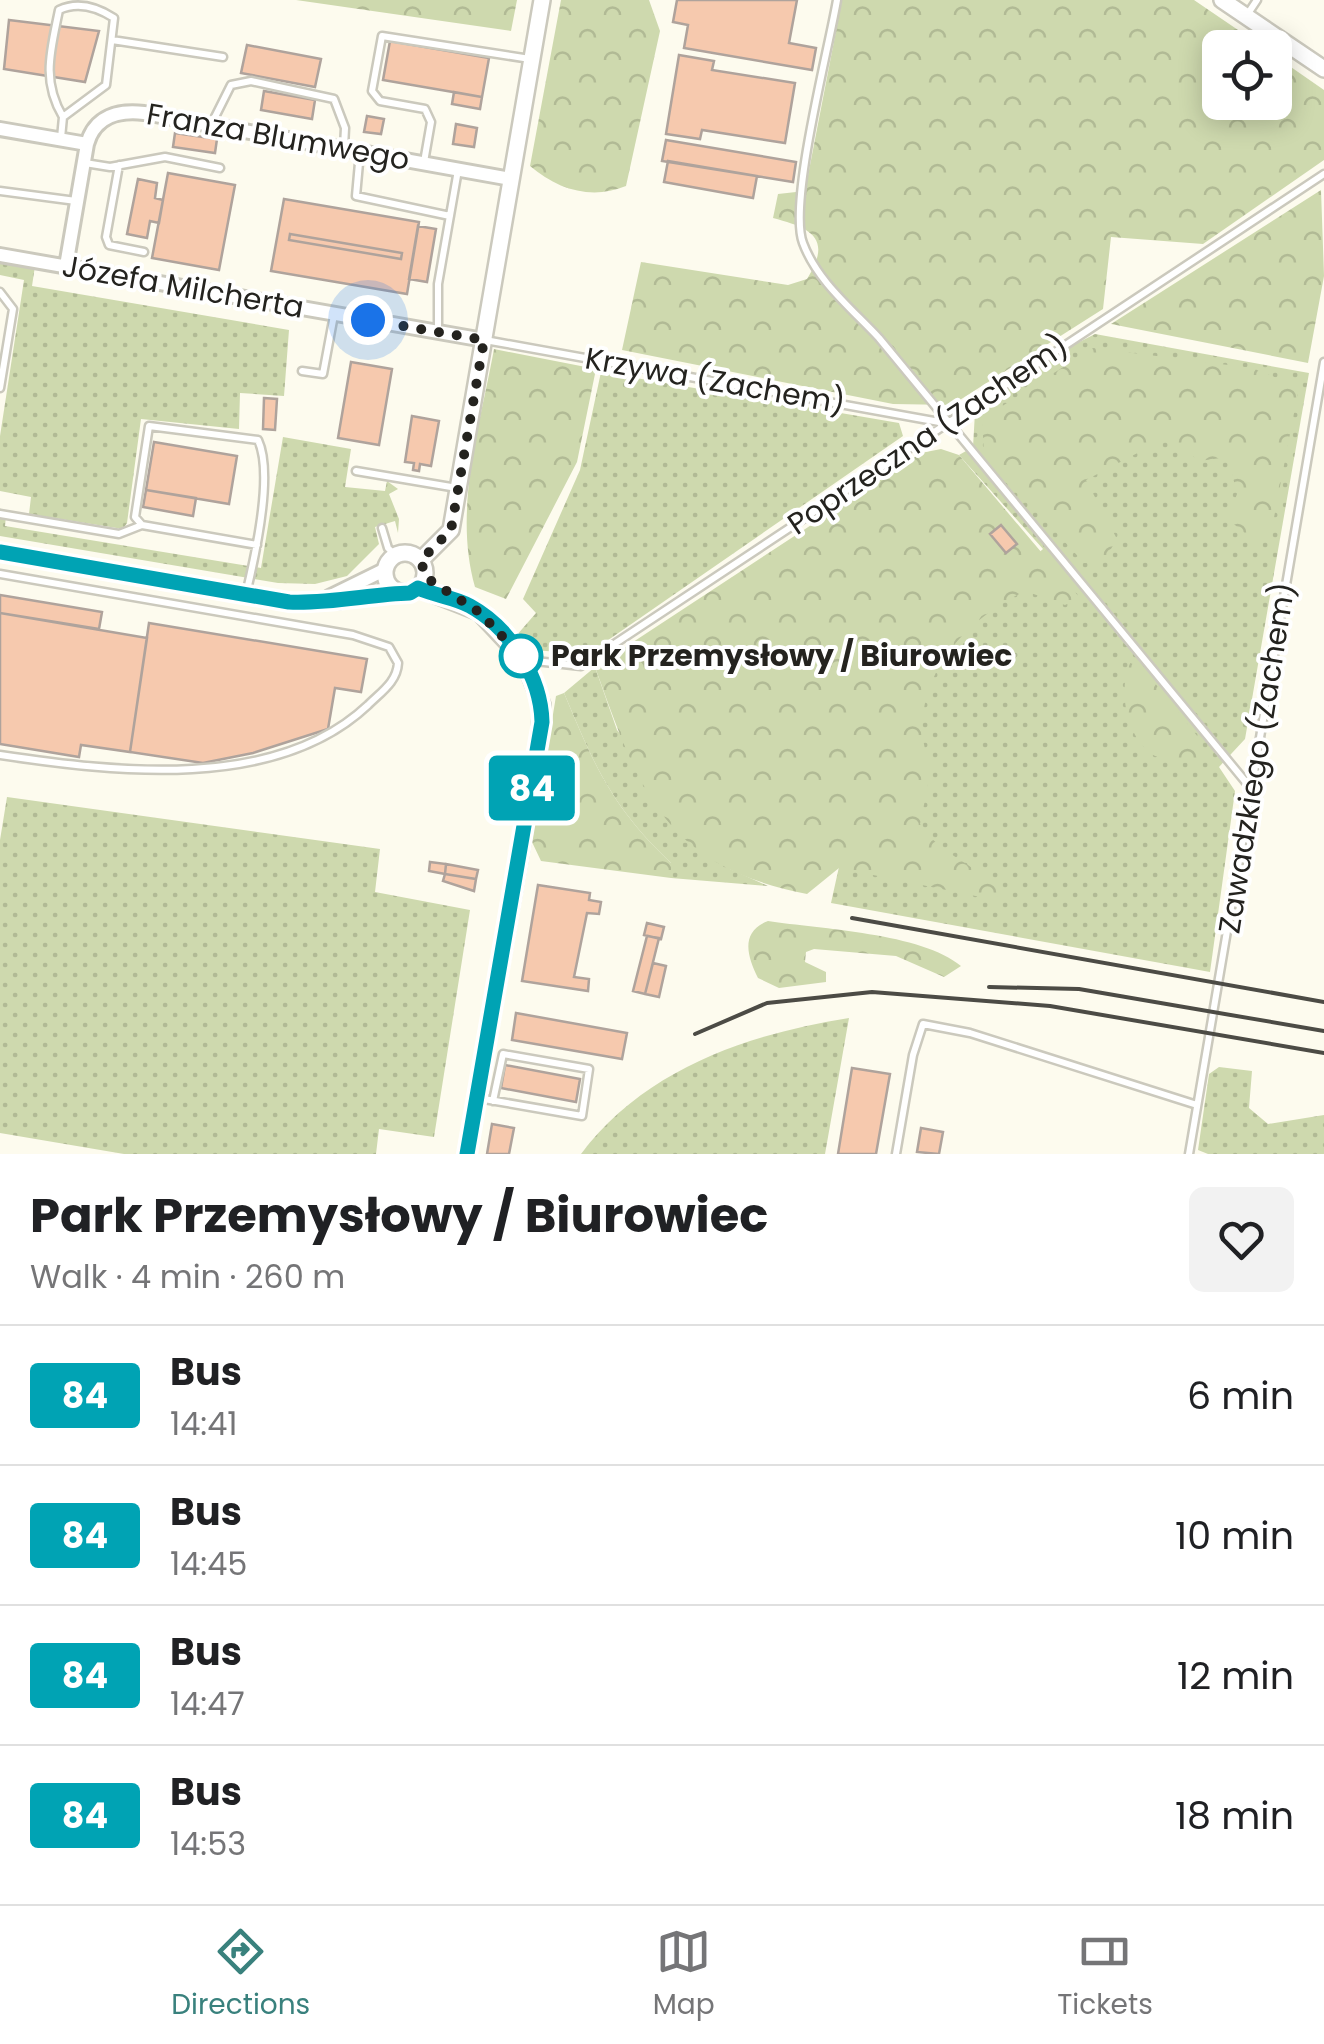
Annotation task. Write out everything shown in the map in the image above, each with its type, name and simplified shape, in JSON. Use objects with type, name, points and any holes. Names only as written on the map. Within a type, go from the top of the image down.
[{"type":"street","points":[[422,582],[421,560],[451,530],[542,0]]},
{"type":"street","points":[[1222,0],[1324,68]]},
{"type":"street","name":"Franza Blumwego","points":[[87,144],[100,121],[122,112],[212,124],[511,178]]},
{"type":"street","points":[[0,129],[87,144],[66,266]]},
{"type":"street","name":"Józefa Milcherta","points":[[0,254],[484,340]]},
{"type":"street","points":[[0,552],[245,595],[318,602],[392,590],[406,594],[422,582],[444,586],[456,600],[479,612],[524,660],[540,695],[542,722],[485,1099],[467,1154]]},
{"type":"street","points":[[318,602],[384,570],[395,555],[409,553],[421,560]]},
{"type":"street","points":[[384,570],[392,590]]},
{"type":"lane","points":[[838,0],[803,184],[800,231],[827,284],[879,338],[1249,786]]},
{"type":"lane","points":[[1246,16],[1256,0]]},
{"type":"lane","points":[[60,139],[63,117],[51,96],[47,75],[58,10],[72,4],[101,10],[114,18],[106,85],[63,117]]},
{"type":"lane","points":[[424,162],[431,122],[425,109],[380,100],[372,91],[382,36],[531,59]]},
{"type":"lane","points":[[112,40],[223,57]]},
{"type":"lane","points":[[212,124],[231,85],[250,81],[334,99],[345,128],[344,148]]},
{"type":"lane","points":[[360,150],[353,191],[356,196],[450,216]]},
{"type":"lane","points":[[84,163],[119,164],[165,157],[220,168]]},
{"type":"lane","points":[[119,164],[106,237],[110,244],[144,252]]},
{"type":"lane","points":[[437,332],[438,284],[458,168]]},
{"type":"lane","name":"Poprzeczna (Zachem)","points":[[524,660],[581,666],[1324,174]]},
{"type":"lane","points":[[0,191],[77,201]]},
{"type":"lane","points":[[0,292],[12,309],[0,388]]},
{"type":"lane","points":[[302,371],[323,374],[334,314]]},
{"type":"lane","name":"Krzywa (Zachem)","points":[[484,340],[946,423]]},
{"type":"lane","name":"Zawadzkiego (Zachem)","points":[[1189,1154],[1324,362]]},
{"type":"lane","points":[[142,525],[134,517],[149,426],[258,440],[265,455],[257,544],[245,595]]},
{"type":"lane","points":[[356,471],[458,488]]},
{"type":"lane","points":[[0,514],[120,534],[142,525],[257,544]]},
{"type":"lane","points":[[382,528],[388,548],[395,555]]},
{"type":"lane","points":[[49,583],[52,562]]},
{"type":"lane","points":[[0,574],[380,642],[395,655],[398,672],[360,712],[326,734],[220,770],[100,768],[0,755]]},
{"type":"lane","points":[[896,1154],[913,1055],[923,1024],[970,1033],[1198,1105]]},
{"type":"lane","points":[[503,1054],[589,1069],[582,1116],[485,1099],[503,1054]]},
{"type":"green space","points":[[296,0],[517,0],[511,31]]},
{"type":"green space","points":[[561,0],[649,0],[660,31],[626,186],[601,192],[576,190],[552,181],[530,166]]},
{"type":"green space","points":[[842,0],[1194,0],[1238,30],[1202,30],[1202,120],[1292,120],[1292,68],[1324,90],[1324,160],[1203,244],[1111,237],[1103,309],[952,405],[893,404],[622,350],[641,262],[788,285],[807,279],[815,265],[818,244],[807,231],[773,218],[778,194],[805,191]]},
{"type":"green space","points":[[1321,190],[1324,276],[1308,363],[1111,324]]},
{"type":"green space","points":[[0,260],[35,266],[32,286],[289,330],[284,396],[240,393],[239,429],[141,419],[123,529],[29,514],[31,497],[0,491],[0,436],[24,280],[0,275]]},
{"type":"green space","points":[[1095,334],[1309,373],[1245,739],[1219,767],[1235,791],[1210,972],[831,903],[877,695],[1043,549],[959,455],[973,447],[975,412],[1054,355]]},
{"type":"green space","points":[[1093,348],[1252,368],[1299,387],[1272,528],[1256,543],[1228,519],[1237,494],[1228,457],[1199,461],[1168,437],[1086,480],[1117,539],[1103,562],[1084,563],[984,453],[982,419]]},
{"type":"green space","points":[[494,349],[596,369],[577,462],[506,599],[475,587],[467,528],[471,468]]},
{"type":"green space","points":[[601,372],[899,423],[903,436],[588,654],[532,650],[516,636],[536,613],[523,599],[580,470]]},
{"type":"green space","points":[[283,437],[351,449],[345,487],[385,491],[387,481],[398,489],[389,494],[399,519],[398,533],[395,521],[375,527],[379,544],[347,576],[315,584],[278,583],[0,536],[0,508],[6,516],[5,526],[261,568]]},
{"type":"green space","points":[[941,449],[959,455],[1080,598],[1065,605],[1025,591],[987,614],[942,661],[925,702],[922,731],[929,777],[920,824],[937,843],[981,874],[1000,893],[995,900],[839,868],[807,894],[759,881],[720,864],[689,843],[664,817],[644,786],[595,667],[921,453]]},
{"type":"green space","points":[[1130,663],[1142,667],[1202,742],[1197,764],[1155,756],[1135,735],[1125,698]]},
{"type":"green space","points":[[595,667],[617,730],[730,869],[768,886],[671,878],[671,863],[634,823],[607,785],[564,693]]},
{"type":"green space","points":[[564,693],[607,785],[634,823],[671,863],[671,878],[541,861],[532,842],[556,696]]},
{"type":"green space","points":[[7,797],[380,849],[375,892],[470,910],[434,1137],[379,1129],[376,1154],[124,1154],[0,1133],[0,840]]},
{"type":"green space","points":[[768,921],[897,939],[944,955],[961,966],[944,977],[896,956],[814,949],[806,952],[805,962],[826,972],[826,982],[779,988],[758,978],[749,953],[753,931]]},
{"type":"green space","points":[[849,1018],[825,1154],[581,1154],[636,1099],[701,1060],[774,1034]]},
{"type":"green space","points":[[1219,1067],[1252,1071],[1249,1108],[1268,1124],[1324,1115],[1324,1154],[1208,1154],[1198,1150],[1209,1074]]},
{"type":"building","points":[[677,0],[797,0],[789,43],[816,48],[812,70],[684,48],[688,25],[673,22]]},
{"type":"building","points":[[9,20],[99,31],[85,82],[4,69]]},
{"type":"building","points":[[390,41],[489,58],[482,97],[383,80]]},
{"type":"building","points":[[247,45],[321,59],[315,87],[241,73]]},
{"type":"building","points":[[679,55],[714,61],[712,70],[795,83],[785,143],[702,130],[700,139],[666,134]]},
{"type":"building","points":[[264,91],[315,100],[312,119],[261,110]]},
{"type":"building","points":[[454,92],[482,97],[480,109],[452,104]]},
{"type":"building","points":[[367,116],[384,119],[381,134],[364,132]]},
{"type":"building","points":[[456,124],[477,128],[474,147],[453,144]]},
{"type":"building","points":[[175,133],[217,139],[215,153],[173,147]]},
{"type":"building","points":[[666,140],[796,162],[793,182],[662,161]]},
{"type":"building","points":[[668,161],[757,176],[753,198],[664,182]]},
{"type":"building","points":[[168,173],[235,185],[219,270],[152,258]]},
{"type":"building","points":[[138,179],[157,183],[155,198],[163,200],[159,223],[150,221],[147,238],[127,234]]},
{"type":"building","points":[[284,199],[419,222],[407,294],[271,271]]},
{"type":"building","points":[[418,226],[436,229],[427,282],[409,279]]},
{"type":"building","points":[[290,234],[402,253],[401,259],[289,240]]},
{"type":"building","points":[[351,362],[392,369],[379,445],[338,438]]},
{"type":"building","points":[[264,398],[277,399],[275,430],[263,429]]},
{"type":"building","points":[[412,416],[439,421],[431,466],[420,464],[419,471],[413,470],[414,463],[405,462]]},
{"type":"building","points":[[154,442],[237,456],[229,504],[146,490]]},
{"type":"building","points":[[146,490],[196,498],[193,516],[143,507]]},
{"type":"building","points":[[1001,525],[1017,544],[1006,553],[990,534]]},
{"type":"building","points":[[0,595],[102,612],[99,629],[0,613]]},
{"type":"building","points":[[0,613],[147,638],[130,752],[81,745],[79,757],[0,744]]},
{"type":"building","points":[[149,623],[367,659],[361,692],[335,688],[328,729],[253,753],[203,763],[130,752]]},
{"type":"building","points":[[430,862],[446,864],[445,874],[429,871]]},
{"type":"building","points":[[446,864],[478,870],[476,879],[445,874]]},
{"type":"building","points":[[445,874],[476,879],[474,891],[443,881]]},
{"type":"building","points":[[538,885],[590,893],[589,900],[601,902],[599,914],[587,913],[574,977],[589,979],[588,991],[522,981]]},
{"type":"building","points":[[647,923],[664,927],[661,939],[644,935]]},
{"type":"building","points":[[647,936],[659,938],[645,994],[633,991]]},
{"type":"building","points":[[653,963],[666,966],[659,997],[645,994]]},
{"type":"building","points":[[516,1013],[627,1033],[622,1059],[512,1040]]},
{"type":"building","points":[[505,1065],[580,1079],[576,1102],[501,1088]]},
{"type":"building","points":[[852,1068],[890,1074],[876,1154],[838,1154]]},
{"type":"building","points":[[492,1124],[514,1128],[509,1154],[487,1154]]},
{"type":"building","points":[[921,1128],[943,1132],[939,1154],[917,1152]]},
{"type":"railway","points":[[852,918],[1324,1002]]},
{"type":"railway","points":[[989,987],[1079,989],[1324,1031]]},
{"type":"railway","points":[[695,1034],[767,1003],[872,992],[1050,1006],[1324,1053]]},
{"type":"bus line","name":"84","points":[[0,552],[289,602],[338,602],[392,590],[410,593],[418,588],[479,612],[524,660],[542,705],[540,745],[467,1154]]},
{"type":"place","name":"Park Przemysłowy / Biurowiec","points":[[521,656]]},
{"type":"route","points":[[368,320],[484,340],[451,530],[421,560],[425,577],[479,612],[521,656]]}]
